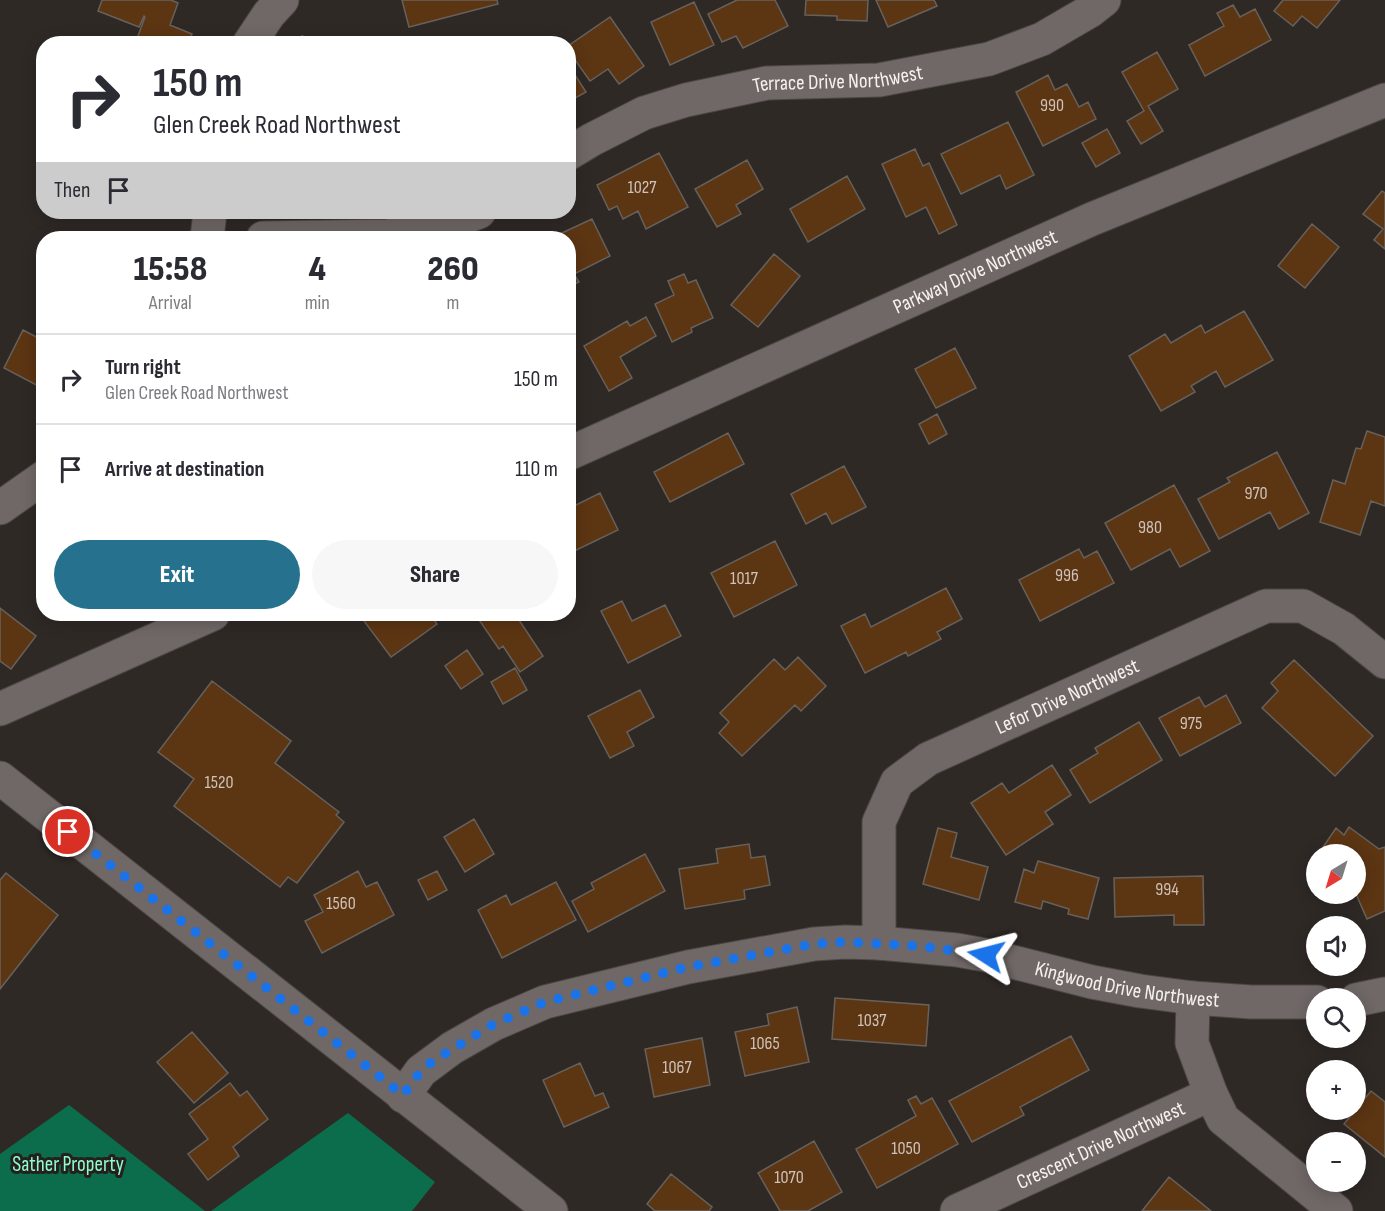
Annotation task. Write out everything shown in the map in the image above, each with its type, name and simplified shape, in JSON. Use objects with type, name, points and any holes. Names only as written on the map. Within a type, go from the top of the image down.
[{"type":"street","points":[[254,36],[282,0]]},
{"type":"street","name":"Terrace Drive Northwest","points":[[576,149],[644,113],[686,100],[767,83],[879,80],[989,59],[1042,39],[1090,11],[1104,0]]},
{"type":"street","name":"Parkway Drive Northwest","points":[[576,450],[1092,219],[1385,100]]},
{"type":"street","points":[[417,231],[441,227],[461,219]]},
{"type":"street","points":[[0,508],[36,483]]},
{"type":"street","name":"Lefor Drive Northwest","points":[[879,943],[879,822],[897,782],[928,759],[1266,606],[1303,606],[1344,629],[1385,662]]},
{"type":"street","points":[[0,709],[197,621]]},
{"type":"street","points":[[0,778],[551,1211]]},
{"type":"street","name":"Kingwood Drive Northwest","points":[[403,1095],[421,1071],[452,1048],[494,1024],[545,1002],[688,967],[814,944],[879,943],[957,950],[1140,991],[1251,1002],[1306,1002]]},
{"type":"street","points":[[1366,998],[1385,994]]},
{"type":"street","points":[[1193,998],[1192,1043],[1223,1119],[1336,1211]]},
{"type":"street","name":"Crescent Drive Northwest","points":[[957,1211],[1211,1094]]},
{"type":"green space","name":"Sather Property","points":[[69,1105],[205,1211],[0,1211],[0,1154]]},
{"type":"green space","points":[[348,1113],[435,1182],[412,1211],[211,1211]]},
{"type":"building","points":[[102,0],[171,0],[178,3],[170,25],[192,34],[191,36],[138,36],[144,16],[139,27],[98,11]]},
{"type":"building","points":[[402,0],[497,0],[498,4],[409,27]]},
{"type":"building","points":[[737,0],[775,0],[788,26],[743,48],[736,36],[722,42],[708,14]]},
{"type":"building","points":[[806,0],[868,0],[867,21],[837,20],[837,16],[805,15]]},
{"type":"building","points":[[876,0],[934,0],[937,6],[888,27]]},
{"type":"building","points":[[1283,0],[1340,0],[1317,28],[1302,16],[1293,26],[1274,11]]},
{"type":"building","points":[[694,2],[714,45],[670,65],[651,22]]},
{"type":"building","points":[[1233,5],[1240,17],[1255,9],[1271,40],[1205,76],[1189,45],[1224,26],[1217,13]]},
{"type":"building","points":[[610,17],[644,66],[619,84],[608,69],[590,81],[576,61],[576,40]]},
{"type":"building","points":[[1157,52],[1178,89],[1148,106],[1163,131],[1141,144],[1127,121],[1144,111],[1122,72]]},
{"type":"building","points":[[1048,75],[1055,90],[1067,84],[1079,107],[1088,102],[1096,119],[1043,146],[1016,92]]},
{"type":"building","points":[[576,76],[586,92],[576,98]]},
{"type":"building","points":[[1008,122],[1034,175],[1006,189],[1000,175],[961,194],[941,154]]},
{"type":"building","points":[[1107,129],[1120,153],[1096,167],[1082,143]]},
{"type":"building","points":[[915,149],[923,166],[929,163],[957,225],[939,234],[926,207],[906,217],[882,164]]},
{"type":"building","points":[[659,153],[688,207],[646,229],[638,211],[623,219],[617,206],[609,210],[597,185]]},
{"type":"building","points":[[747,160],[763,189],[736,205],[741,214],[717,227],[695,189]]},
{"type":"building","points":[[847,176],[865,209],[808,242],[790,209]]},
{"type":"building","points":[[1382,191],[1385,193],[1385,249],[1374,240],[1383,229],[1363,214]]},
{"type":"building","points":[[592,219],[610,256],[576,273],[576,231],[566,231]]},
{"type":"building","points":[[1312,224],[1339,247],[1305,288],[1278,266]]},
{"type":"building","points":[[774,254],[800,276],[758,327],[731,305]]},
{"type":"building","points":[[684,274],[688,283],[696,280],[713,318],[691,328],[692,332],[672,342],[655,304],[674,295],[668,281]]},
{"type":"building","points":[[1244,311],[1273,360],[1225,387],[1216,371],[1191,386],[1195,392],[1161,411],[1129,356],[1165,334],[1171,343],[1201,325],[1205,333]]},
{"type":"building","points":[[646,317],[656,336],[620,357],[632,378],[609,391],[584,346],[627,321],[630,326]]},
{"type":"building","points":[[23,330],[36,337],[36,385],[4,368]]},
{"type":"building","points":[[955,348],[976,388],[936,408],[915,369]]},
{"type":"building","points":[[937,414],[947,434],[929,444],[919,424]]},
{"type":"building","points":[[1367,431],[1385,437],[1385,506],[1371,501],[1360,535],[1320,522],[1333,480],[1345,484],[1356,448],[1361,449]]},
{"type":"building","points":[[728,433],[744,464],[670,502],[654,472]]},
{"type":"building","points":[[1277,452],[1309,513],[1279,529],[1270,512],[1219,539],[1198,499],[1230,482],[1227,478]]},
{"type":"building","points":[[844,466],[866,507],[832,524],[826,513],[806,524],[791,494]]},
{"type":"building","points":[[1174,485],[1210,551],[1180,567],[1170,549],[1131,570],[1105,523]]},
{"type":"building","points":[[600,493],[618,530],[576,550],[576,505]]},
{"type":"building","points":[[775,541],[797,585],[734,617],[711,573]]},
{"type":"building","points":[[1079,549],[1084,558],[1097,551],[1114,583],[1040,621],[1019,580]]},
{"type":"building","points":[[946,588],[962,619],[937,632],[941,639],[908,656],[906,652],[865,673],[841,626],[865,614],[871,627]]},
{"type":"building","points":[[622,601],[632,621],[665,605],[681,636],[628,663],[601,611]]},
{"type":"building","points":[[0,608],[36,636],[11,669],[0,661]]},
{"type":"building","points":[[364,621],[435,621],[437,624],[391,657]]},
{"type":"building","points":[[480,621],[520,621],[543,656],[520,672],[503,646],[499,649]]},
{"type":"building","points":[[467,650],[483,674],[461,689],[445,666]]},
{"type":"building","points":[[798,657],[826,686],[801,711],[795,705],[742,756],[719,733],[729,722],[720,713],[774,659],[785,670]]},
{"type":"building","points":[[1294,660],[1373,736],[1335,776],[1262,708],[1278,691],[1271,683]]},
{"type":"building","points":[[515,668],[527,690],[503,704],[491,682]]},
{"type":"building","points":[[212,681],[291,741],[275,763],[339,812],[336,815],[344,822],[297,883],[288,877],[280,887],[174,806],[194,779],[158,752]]},
{"type":"building","points":[[640,690],[654,717],[627,732],[634,746],[610,758],[588,716]]},
{"type":"building","points":[[1226,695],[1241,723],[1180,756],[1159,718],[1199,697],[1205,707]]},
{"type":"building","points":[[1139,722],[1162,760],[1090,803],[1070,770],[1098,753],[1095,748]]},
{"type":"building","points":[[1052,765],[1071,795],[1045,812],[1053,824],[1006,855],[971,803],[1002,783],[1009,793]]},
{"type":"building","points":[[474,819],[494,854],[465,872],[444,837]]},
{"type":"building","points":[[1349,827],[1379,849],[1385,847],[1385,911],[1367,919],[1360,904],[1366,904],[1366,844],[1325,844],[1336,828],[1344,835]]},
{"type":"building","points":[[938,828],[957,833],[951,857],[988,867],[979,900],[923,884]]},
{"type":"building","points":[[749,844],[751,858],[765,856],[770,885],[744,890],[745,899],[685,909],[679,869],[718,863],[716,849]]},
{"type":"building","points":[[645,854],[665,891],[588,932],[572,901],[594,889],[591,883]]},
{"type":"building","points":[[1038,861],[1099,878],[1088,919],[1068,914],[1069,909],[1043,901],[1041,909],[1015,902],[1024,869],[1034,873]]},
{"type":"building","points":[[358,871],[366,887],[377,882],[394,915],[322,953],[305,921],[323,912],[314,895]]},
{"type":"building","points":[[437,871],[447,890],[428,900],[418,880]]},
{"type":"building","points":[[6,873],[58,915],[0,989],[0,880]]},
{"type":"building","points":[[1203,876],[1204,925],[1174,925],[1174,915],[1115,917],[1114,878]]},
{"type":"building","points":[[556,882],[576,920],[502,958],[478,910],[506,895],[511,905]]},
{"type":"building","points":[[835,998],[929,1005],[926,1046],[832,1039]]},
{"type":"building","points":[[797,1007],[809,1062],[745,1076],[735,1032],[769,1025],[767,1014]]},
{"type":"building","points":[[192,1032],[228,1073],[194,1103],[157,1062]]},
{"type":"building","points":[[1071,1036],[1089,1070],[1020,1107],[1024,1115],[972,1142],[949,1101]]},
{"type":"building","points":[[702,1038],[710,1085],[654,1097],[645,1049]]},
{"type":"building","points":[[580,1063],[595,1096],[603,1093],[609,1107],[564,1127],[543,1080]]},
{"type":"building","points":[[230,1083],[240,1096],[247,1091],[268,1119],[233,1147],[239,1156],[208,1180],[188,1154],[208,1139],[189,1114]]},
{"type":"building","points":[[1371,1091],[1385,1102],[1385,1157],[1366,1142],[1366,1132],[1354,1132],[1344,1124],[1347,1120],[1366,1120],[1366,1097]]},
{"type":"building","points":[[916,1096],[921,1104],[932,1098],[958,1144],[877,1188],[856,1149],[916,1116],[908,1100]]},
{"type":"building","points":[[814,1141],[842,1192],[808,1211],[780,1211],[758,1173]]},
{"type":"building","points":[[671,1174],[712,1207],[709,1211],[655,1211],[647,1204]]},
{"type":"building","points":[[1169,1177],[1211,1211],[1142,1211]]},
{"type":"route","points":[[68,832],[403,1095],[421,1071],[433,1061],[494,1024],[520,1012],[545,1002],[688,967],[814,944],[845,942],[919,946],[986,955]]}]
